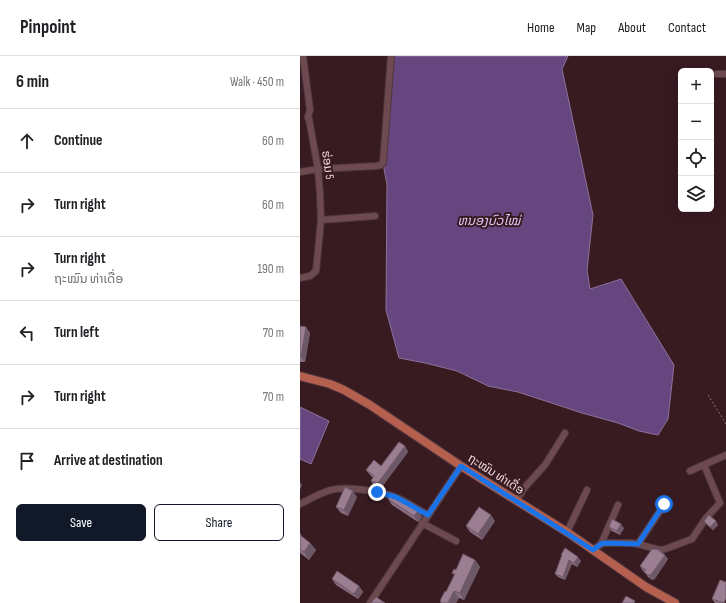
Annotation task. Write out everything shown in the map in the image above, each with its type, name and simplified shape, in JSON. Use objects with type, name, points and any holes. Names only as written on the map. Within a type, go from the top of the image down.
[{"type":"main road","name":"ຖະໝົນ ທ່າເດື່ອ","points":[[300,376],[330,384],[370,405],[516,502],[567,532],[646,587],[675,603]]},
{"type":"street","name":"ຮ່ອມ 5","points":[[300,278],[310,276],[316,271],[321,220],[318,169],[308,117],[310,110],[303,56]]},
{"type":"street","points":[[300,172],[318,169],[376,166],[383,163],[391,56]]},
{"type":"street","points":[[717,74],[726,74]]},
{"type":"street","points":[[300,118],[308,117]]},
{"type":"street","points":[[321,220],[375,216]]},
{"type":"street","points":[[516,502],[525,487],[545,465],[565,433]]},
{"type":"street","points":[[690,471],[726,455]]},
{"type":"street","points":[[593,550],[605,543],[638,544],[662,550],[692,539],[706,518],[723,502],[704,465]]},
{"type":"street","points":[[370,603],[461,466]]},
{"type":"street","points":[[300,504],[331,490],[341,488],[377,492],[396,497],[428,515]]},
{"type":"street","points":[[567,532],[587,490]]},
{"type":"street","points":[[638,544],[664,504]]},
{"type":"street","points":[[601,544],[618,505]]},
{"type":"street","points":[[422,523],[456,541]]},
{"type":"path","points":[[708,395],[726,424]]},
{"type":"water","name":"ຫນອງບົວໄໝ່","points":[[394,56],[568,56],[562,69],[593,215],[587,270],[590,289],[621,279],[674,365],[668,419],[658,435],[639,431],[518,392],[488,386],[457,371],[399,358],[386,310],[387,184],[384,169]]},
{"type":"water","points":[[300,407],[329,421],[311,464],[300,459]]},
{"type":"building","points":[[300,326],[306,327],[301,357],[300,356]]},
{"type":"building","points":[[399,442],[405,446],[378,483],[371,481],[374,476],[366,470],[374,460],[381,466]]},
{"type":"building","points":[[345,487],[353,491],[344,510],[336,507]]},
{"type":"building","points":[[390,496],[418,511],[414,516],[388,499]]},
{"type":"building","points":[[479,507],[491,515],[478,534],[466,526]]},
{"type":"building","points":[[709,515],[716,521],[710,527],[704,521]]},
{"type":"building","points":[[612,519],[621,524],[617,531],[609,527]]},
{"type":"building","points":[[300,535],[310,543],[304,552],[300,549]]},
{"type":"building","points":[[565,548],[578,557],[574,563],[569,560],[563,577],[555,574],[561,555]]},
{"type":"building","points":[[652,549],[660,550],[659,551],[665,555],[649,576],[644,572],[646,570],[640,566]]},
{"type":"building","points":[[463,554],[475,560],[460,593],[454,591],[448,603],[441,603],[440,601],[455,574],[452,573],[454,569],[456,570]]},
{"type":"building","points":[[337,571],[359,586],[354,594],[332,579]]},
{"type":"building","points":[[720,580],[726,582],[726,598],[724,603],[712,599]]},
{"type":"building","points":[[626,596],[635,601],[634,603],[622,603]]},
{"type":"building","points":[[376,597],[385,603],[371,603]]},
{"type":"route","points":[[377,492],[396,497],[428,515],[461,466],[516,502],[567,532],[593,550],[605,543],[638,544],[664,504]]}]
